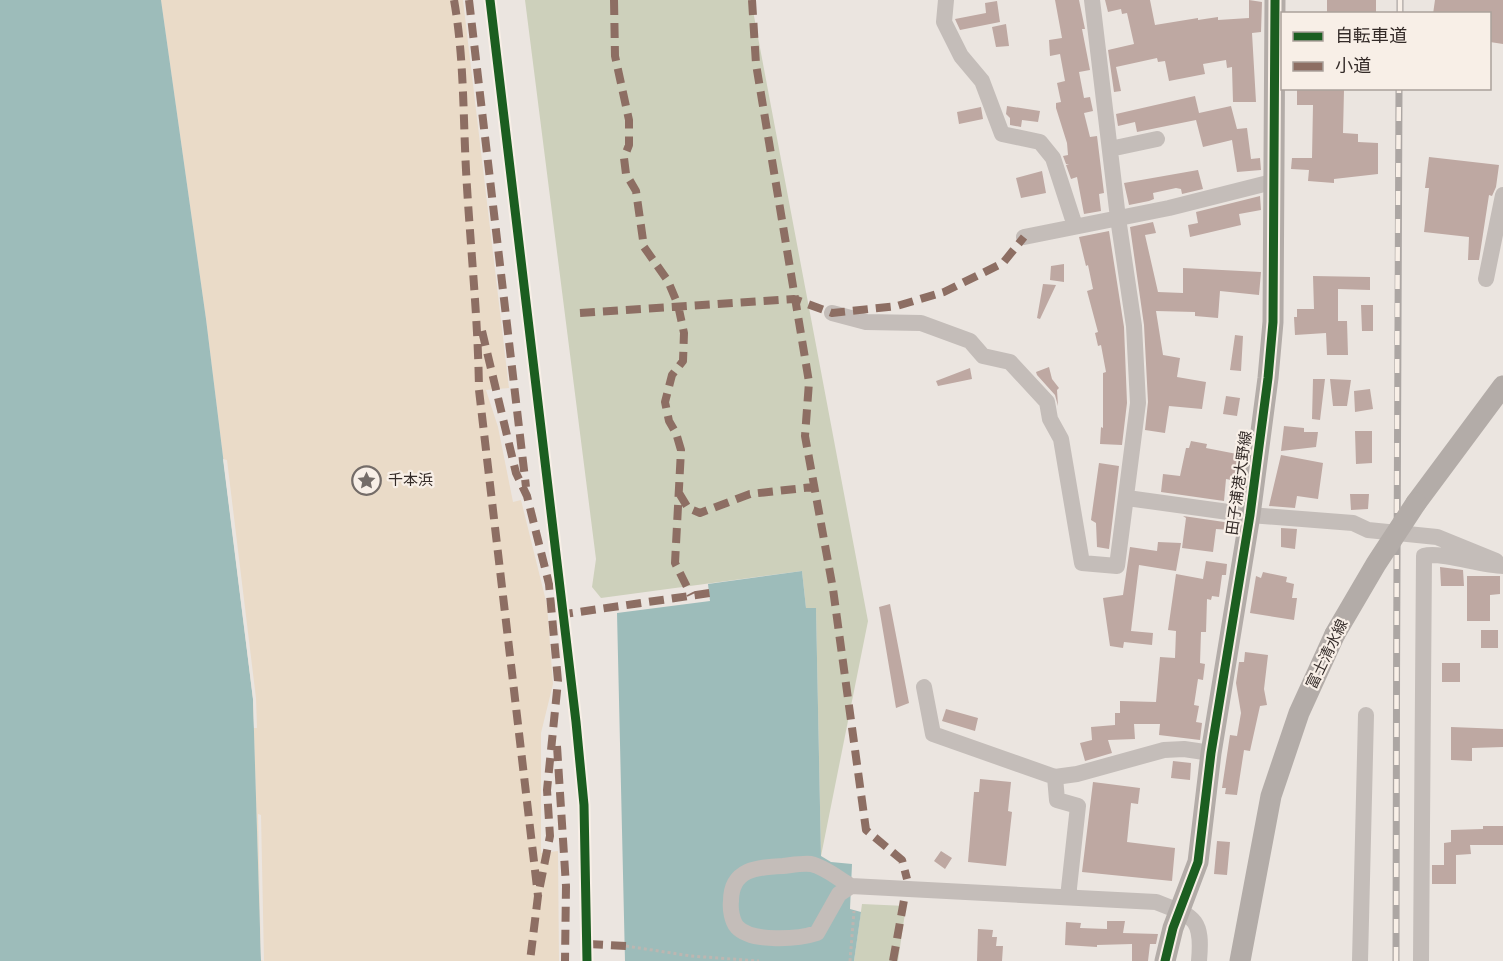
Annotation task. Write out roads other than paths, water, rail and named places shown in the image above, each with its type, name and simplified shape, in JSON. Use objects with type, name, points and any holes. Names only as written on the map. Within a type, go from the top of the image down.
[{"type":"main road","name":"田子浦港大野線","points":[[1165,961],[1179,911],[1198,861],[1211,753],[1250,515],[1273,322],[1276,181],[1275,0]]},
{"type":"main road","name":"富士清水線","points":[[1240,961],[1271,796],[1299,713],[1335,634],[1376,564],[1416,503],[1503,386]]},
{"type":"street","points":[[946,0],[944,22],[961,56],[982,81],[1002,134],[1040,141],[1053,158],[1075,226]]},
{"type":"street","points":[[832,313],[866,322],[921,323],[970,341],[983,356],[1010,362],[1047,402],[1050,419],[1061,439],[1083,563],[1117,566],[1138,403],[1134,326],[1118,218],[1092,0]]},
{"type":"street","points":[[1110,149],[1157,139]]},
{"type":"street","points":[[1024,237],[1169,208],[1276,181]]},
{"type":"street","points":[[1486,279],[1503,195]]},
{"type":"street","points":[[1127,498],[1250,515],[1353,523],[1368,530],[1437,537],[1503,565]]},
{"type":"street","points":[[1421,961],[1424,556],[1433,554],[1482,566],[1503,565]]},
{"type":"street","points":[[924,687],[933,734],[1055,777],[1077,774],[1164,750],[1184,749],[1211,753]]},
{"type":"street","points":[[1360,961],[1366,715]]},
{"type":"street","points":[[1055,777],[1057,800],[1078,806],[1068,897]]},
{"type":"street","points":[[851,886],[839,894],[817,933],[804,937],[759,937],[738,929],[733,920],[732,887],[738,878],[757,867],[811,864],[851,886],[996,896],[1068,897],[1156,903],[1179,911],[1198,925],[1201,941],[1199,961]]},
{"type":"water","points":[[0,0],[161,0],[206,319],[253,699],[261,961],[0,961]]},
{"type":"water","points":[[802,571],[806,608],[816,608],[821,856],[831,862],[852,864],[850,909],[861,912],[854,961],[625,961],[617,613],[710,601],[708,584]]},
{"type":"railway","points":[[1400,0],[1400,12]]},
{"type":"railway","points":[[1396,961],[1399,90]]},
{"type":"place","name":"千本浜","points":[[367,480]]}]
